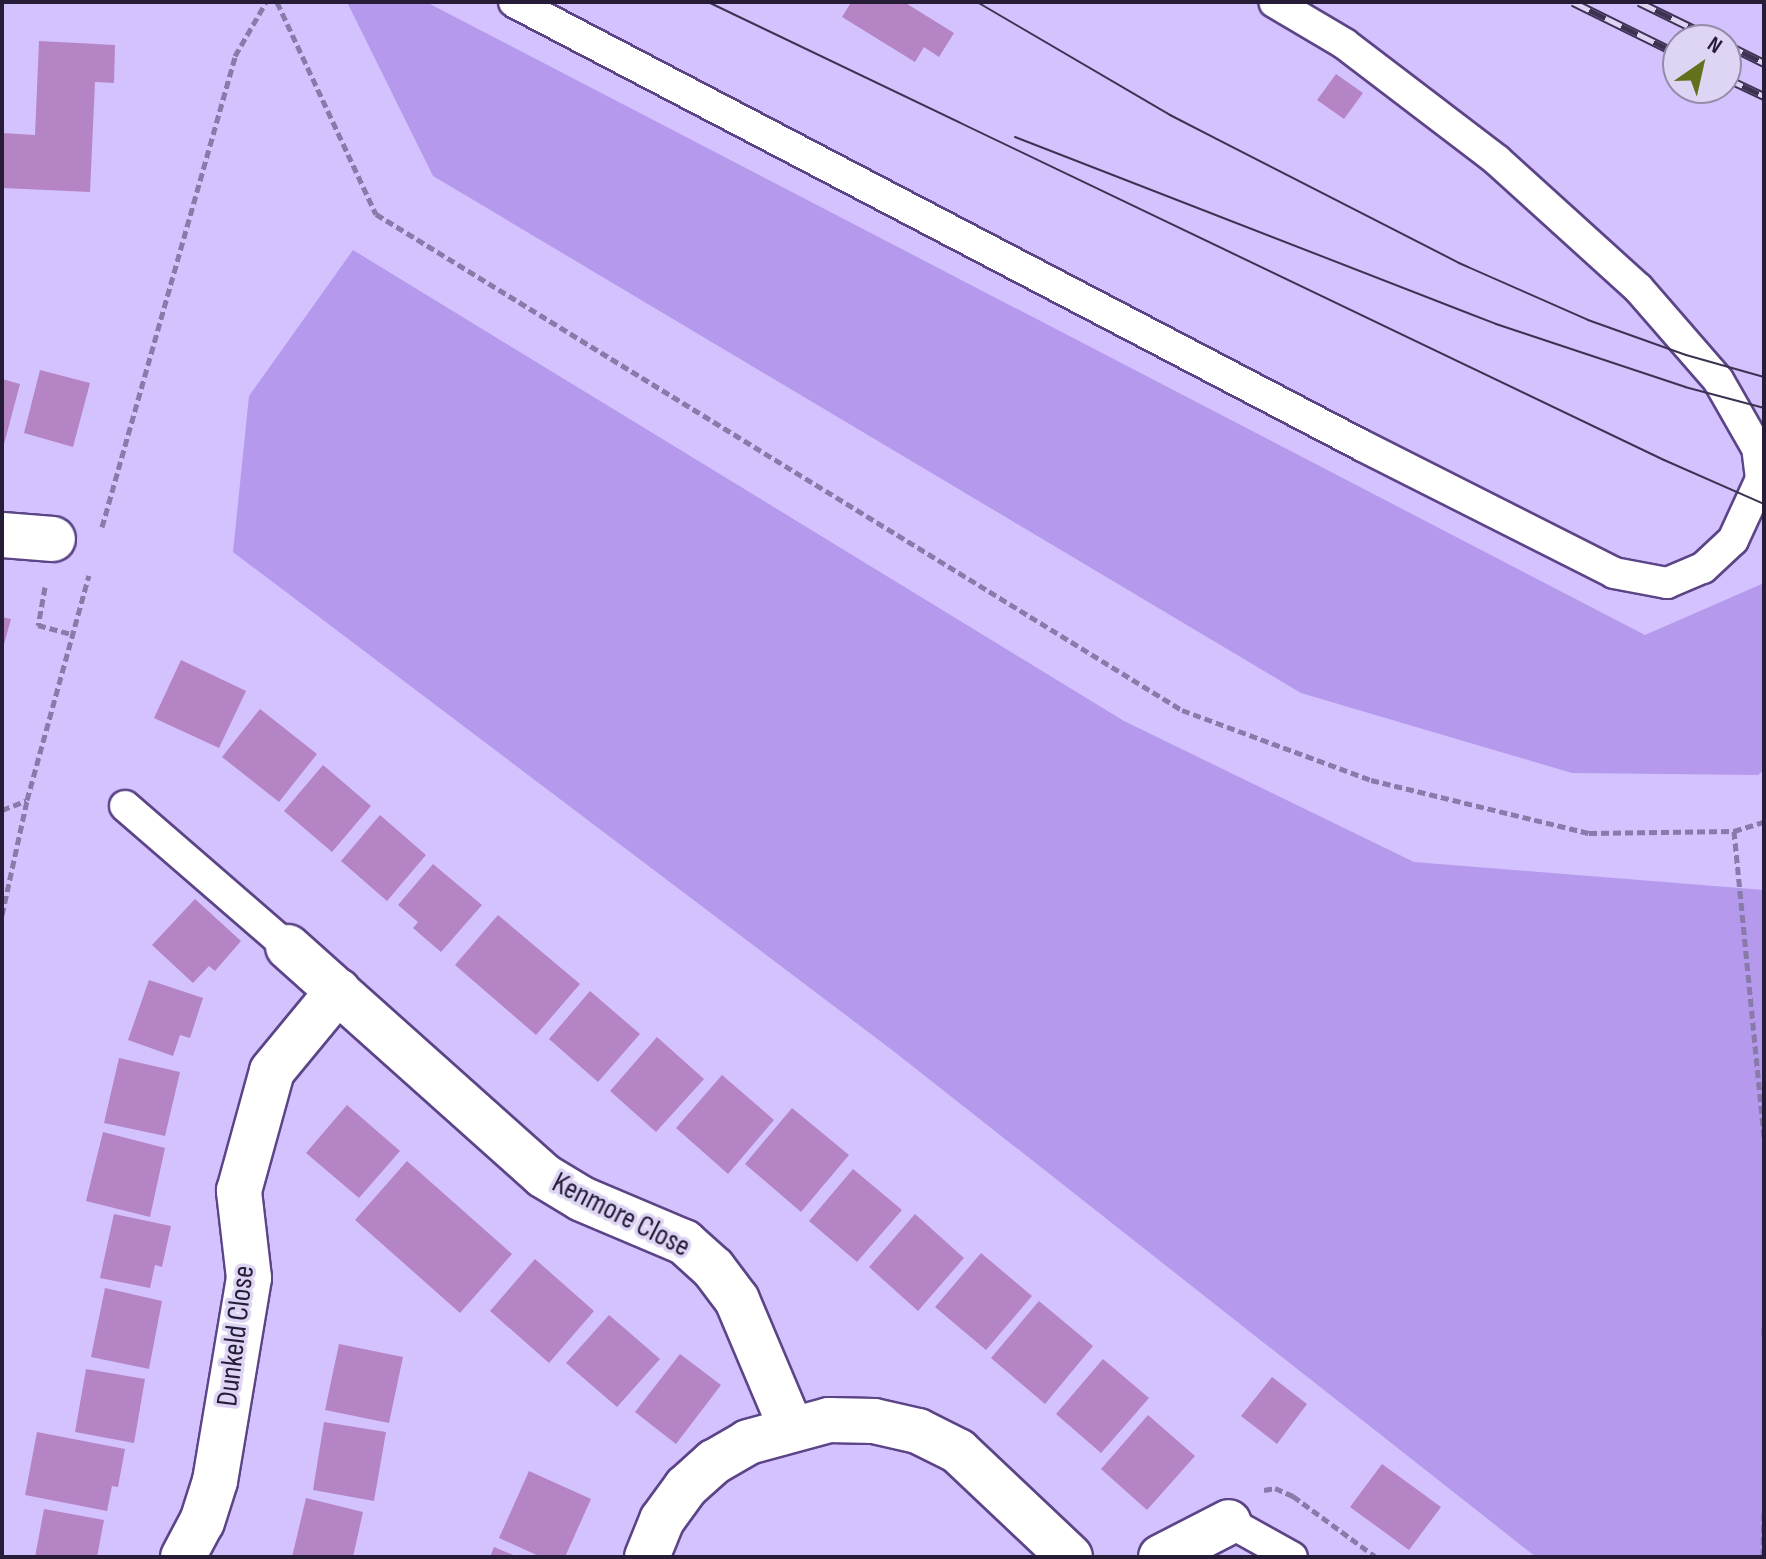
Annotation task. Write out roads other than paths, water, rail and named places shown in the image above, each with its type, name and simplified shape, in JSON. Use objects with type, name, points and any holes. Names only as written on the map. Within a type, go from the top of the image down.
[{"type":"street","points":[[2,535],[53,539]]},
{"type":"street","name":"Kenmore Close","points":[[288,947],[544,1176],[582,1199],[684,1242],[713,1268],[737,1300],[791,1428]]},
{"type":"street","name":"Dunkeld Close","points":[[183,1557],[202,1522],[215,1481],[249,1278],[239,1191],[243,1176],[272,1071],[338,991]]},
{"type":"street","points":[[647,1557],[662,1520],[686,1487],[714,1462],[748,1442],[829,1420],[874,1421],[918,1431],[958,1451],[1070,1557]]},
{"type":"street","points":[[1161,1557],[1229,1522]]},
{"type":"lane","points":[[514,2],[1363,446],[1614,573],[1667,583],[1703,568],[1733,540],[1761,479],[1757,448],[1718,380],[1638,288],[1497,160],[1345,44],[1274,2]]},
{"type":"lane","points":[[125,806],[288,947]]},
{"type":"lane","points":[[1229,1522],[1292,1557]]},
{"type":"tram line","points":[[708,2],[1664,460],[1764,504]]},
{"type":"tram line","points":[[977,2],[1170,115],[1459,263],[1588,320],[1686,355],[1764,377]]},
{"type":"tram line","points":[[1015,137],[1496,324],[1685,387],[1764,408]]},
{"type":"railway","points":[[1573,2],[1662,46]]},
{"type":"railway","points":[[1639,2],[1684,24]]},
{"type":"railway","points":[[1742,52],[1764,63]]},
{"type":"railway","points":[[1742,86],[1764,96]]}]
